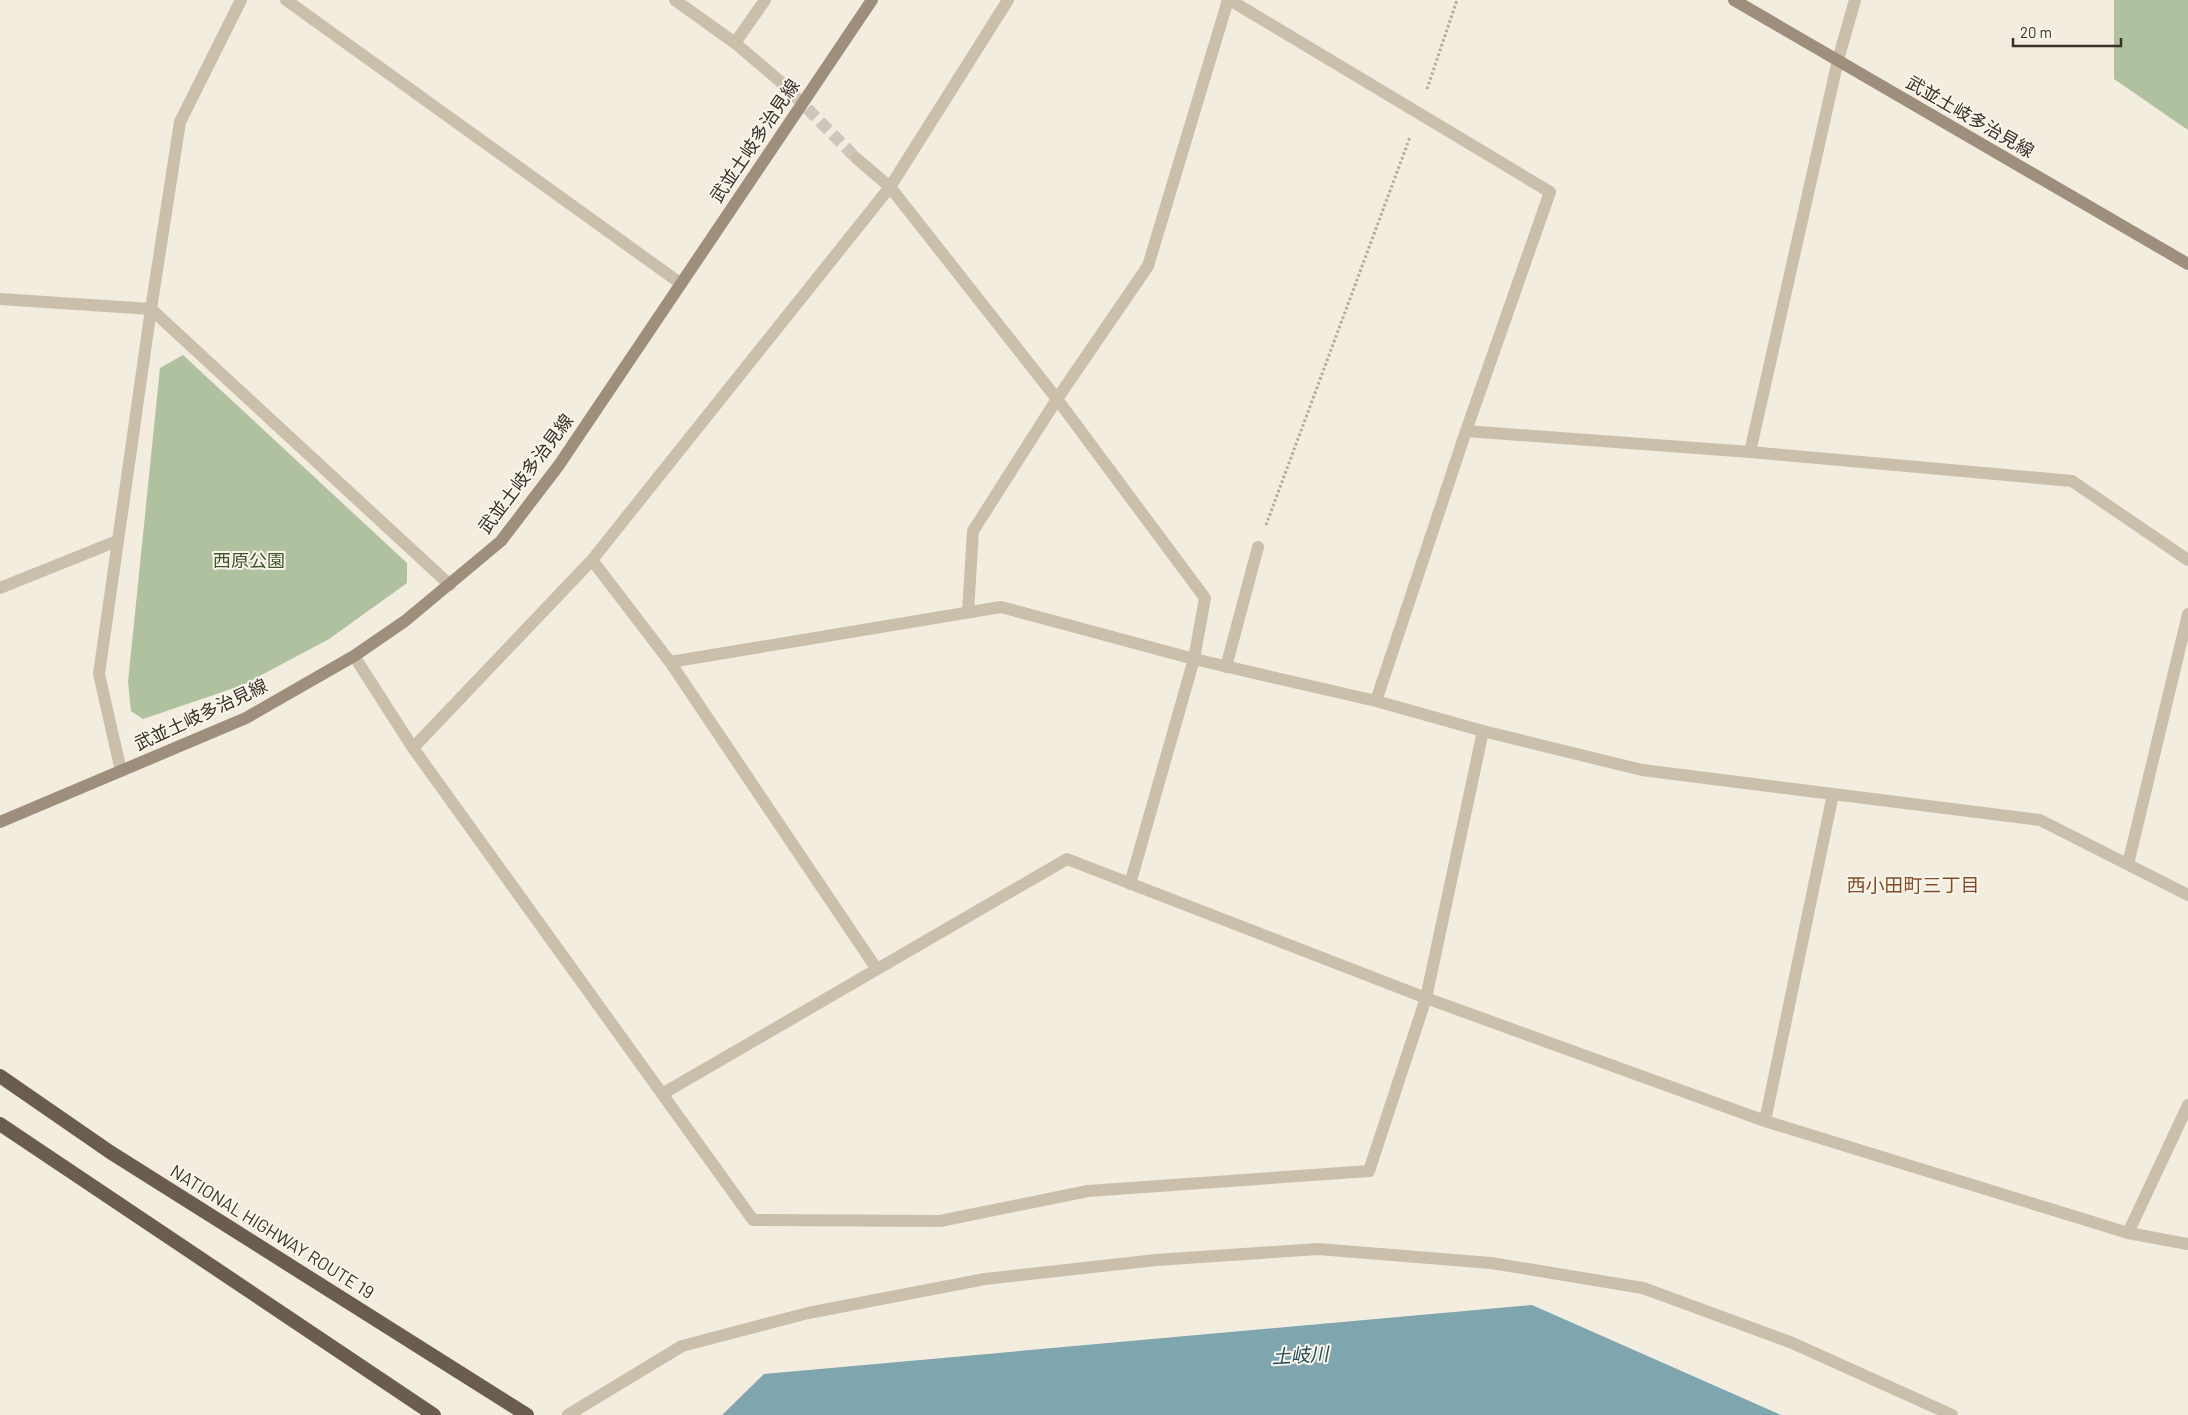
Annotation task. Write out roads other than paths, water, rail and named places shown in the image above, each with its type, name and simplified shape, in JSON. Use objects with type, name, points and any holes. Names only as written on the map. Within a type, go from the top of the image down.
[{"type":"highway","name":"NATIONAL HIGHWAY ROUTE 19","points":[[0,1076],[110,1152],[528,1415]]},
{"type":"highway","points":[[0,1124],[434,1415]]},
{"type":"main road","name":"武並土岐多治見線","points":[[0,822],[246,718],[354,656],[405,621],[501,541],[547,480],[872,0]]},
{"type":"main road","name":"武並土岐多治見線","points":[[1734,0],[2188,264]]},
{"type":"street","points":[[121,771],[98,674],[180,122],[242,0]]},
{"type":"street","points":[[286,0],[680,283]]},
{"type":"street","points":[[675,0],[735,43],[782,83]]},
{"type":"street","points":[[735,43],[765,0]]},
{"type":"street","points":[[412,748],[592,560],[890,187],[1008,0]]},
{"type":"street","points":[[968,612],[973,531],[1057,399],[1148,266],[1229,0],[1550,192],[1466,431],[1376,701]]},
{"type":"street","points":[[1750,452],[1838,60],[1855,0]]},
{"type":"street","points":[[856,158],[890,187],[1057,399],[1205,598],[1194,659],[1130,884]]},
{"type":"street","points":[[0,298],[151,308],[450,585]]},
{"type":"street","points":[[1466,431],[1750,452],[2072,480],[2188,560]]},
{"type":"street","points":[[0,588],[117,541]]},
{"type":"street","points":[[1226,667],[1258,547]]},
{"type":"street","points":[[592,560],[670,662],[876,968]]},
{"type":"street","points":[[670,662],[1001,607],[1194,659],[1376,701],[1483,731],[1642,770],[2040,820],[2188,895]]},
{"type":"street","points":[[2128,864],[2188,614]]},
{"type":"street","points":[[354,656],[412,748],[752,1220],[940,1221],[1088,1191],[1368,1171],[1426,998],[1483,731]]},
{"type":"street","points":[[1765,1121],[1833,794]]},
{"type":"street","points":[[662,1094],[876,968],[1067,859],[1426,998],[1765,1121],[2128,1233],[2188,1244]]},
{"type":"street","points":[[2128,1233],[2188,1105]]},
{"type":"street","points":[[568,1415],[682,1346],[808,1313],[985,1279],[1156,1260],[1318,1249],[1491,1263],[1642,1288],[1790,1342],[1952,1415]]},
{"type":"water","name":"土岐川","points":[[1532,1305],[1781,1415],[722,1415],[764,1374]]},
{"type":"tunnel","points":[[782,83],[856,158]]},
{"type":"district","name":"西小田町三丁目","points":[[1913,885]]},
{"type":"park label","name":"西原公園","points":[[249,561]]}]
